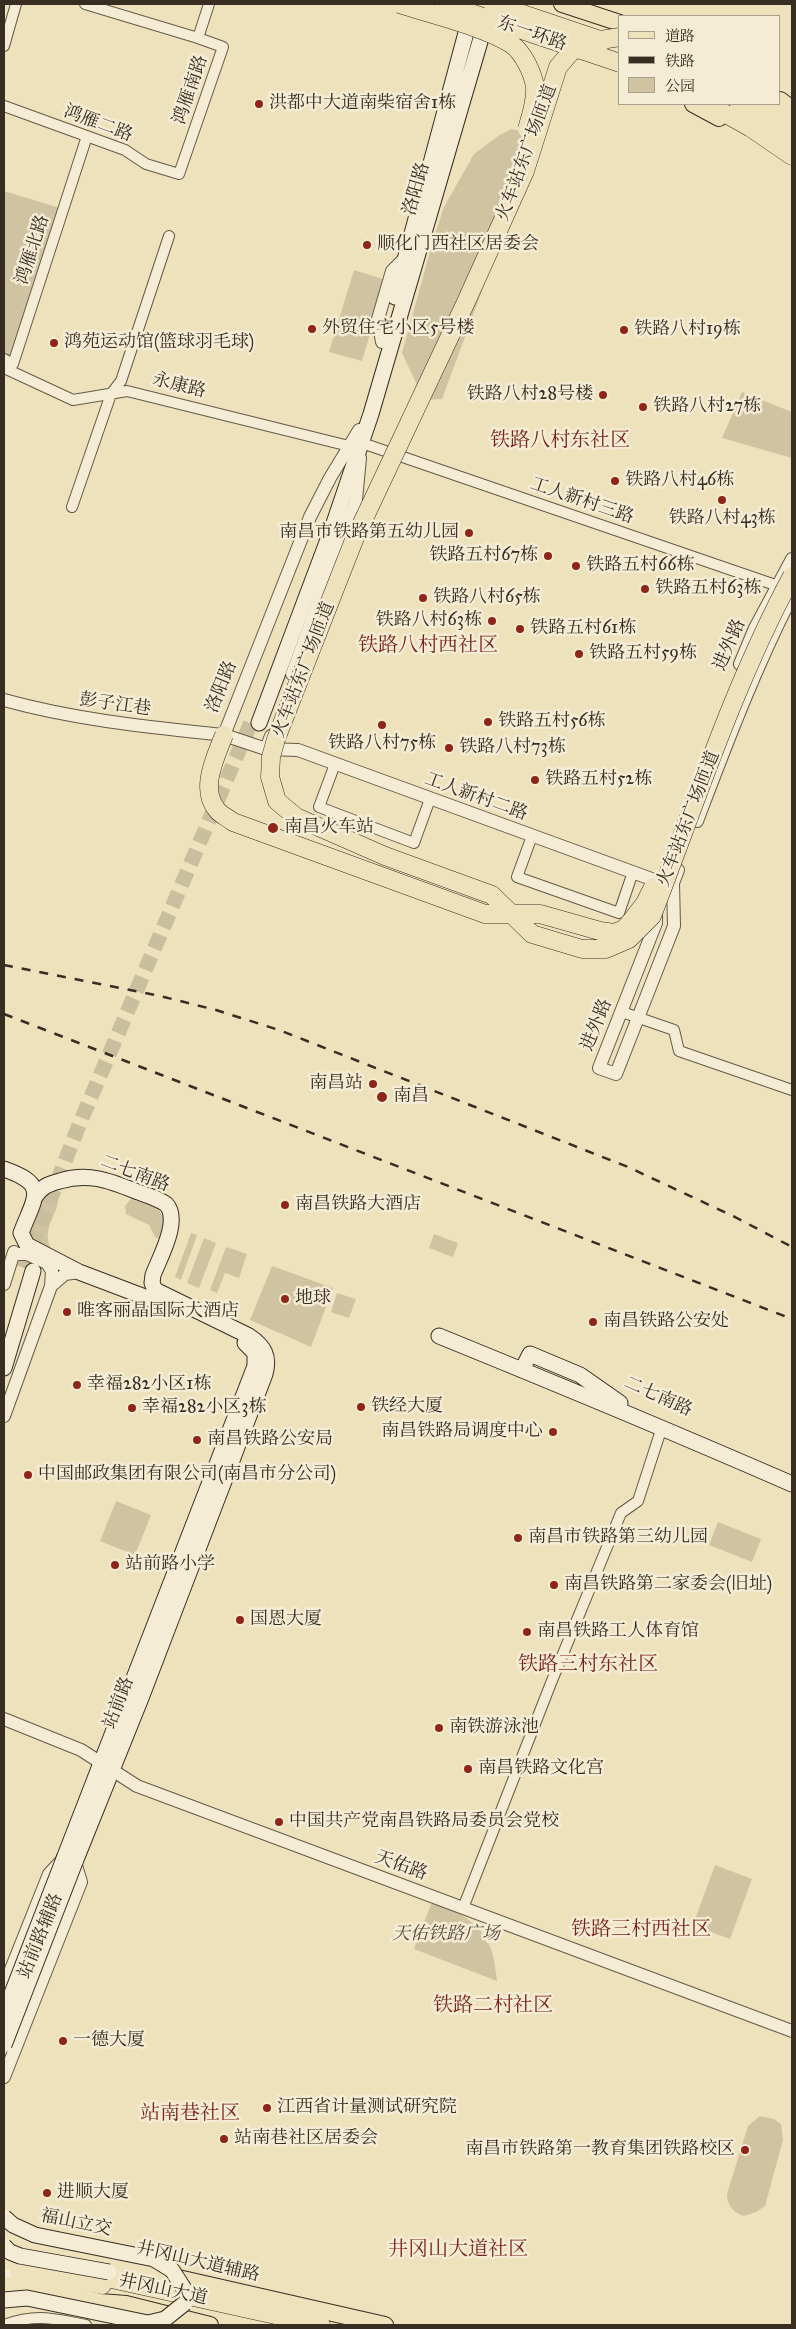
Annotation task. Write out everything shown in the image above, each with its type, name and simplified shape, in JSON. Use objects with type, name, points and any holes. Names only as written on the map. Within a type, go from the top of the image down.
[{"type":"highway","name":"火车站东广场匝道","points":[[399,4],[494,36],[513,45],[527,64],[535,87],[532,110],[517,161],[466,302]]},
{"type":"highway","name":"东一环路","points":[[444,4],[618,62]]},
{"type":"highway","name":"东一环路","points":[[492,4],[618,44]]},
{"type":"highway","name":"火车站东广场匝道","points":[[618,38],[594,41],[571,52],[558,67],[524,171],[466,302],[354,540],[276,740],[271,757],[270,777],[277,801],[296,816],[385,856],[492,895],[532,934],[582,949],[606,950],[628,939],[652,916],[735,696],[785,581]]},
{"type":"highway","points":[[710,105],[751,128],[792,156]]},
{"type":"highway","points":[[741,105],[792,137]]},
{"type":"highway","points":[[767,105],[792,122]]},
{"type":"highway","name":"火车站东广场匝道","points":[[224,734],[212,767],[209,794],[217,810],[233,822],[485,914],[540,914],[600,931],[614,933],[624,929],[665,882]]},
{"type":"highway","name":"井冈山大道","points":[[4,2259],[126,2281],[283,2325]]},
{"type":"highway","name":"井冈山大道","points":[[4,2269],[46,2274],[321,2325]]},
{"type":"main road","points":[[427,4],[472,11],[486,24],[618,69]]},
{"type":"main road","name":"洛阳路","points":[[256,722],[357,440],[492,4]]},
{"type":"main road","points":[[517,4],[618,44]]},
{"type":"main road","points":[[562,4],[618,22]]},
{"type":"main road","name":"洛阳路","points":[[357,440],[472,11]]},
{"type":"main road","points":[[781,101],[792,108]]},
{"type":"main road","points":[[695,105],[747,134],[792,165]]},
{"type":"main road","points":[[754,105],[792,131]]},
{"type":"main road","points":[[4,1162],[56,1182]]},
{"type":"main road","points":[[4,1169],[31,1181],[35,1189],[35,1197]]},
{"type":"main road","name":"二七南路","points":[[56,1182],[75,1177],[94,1177],[166,1204],[171,1210],[172,1223],[154,1275],[153,1287],[162,1294],[256,1340],[264,1349],[267,1358],[259,1372]]},
{"type":"main road","points":[[56,1182],[43,1187],[35,1197],[21,1233],[23,1241],[27,1245],[80,1272],[193,1316],[239,1340],[254,1351],[259,1372]]},
{"type":"main road","points":[[4,1340],[28,1269],[4,1368]]},
{"type":"main road","name":"二七南路","points":[[439,1336],[574,1393],[617,1408],[792,1484]]},
{"type":"main road","name":"二七南路","points":[[522,1370],[530,1354],[580,1375],[615,1401],[792,1474]]},
{"type":"main road","name":"站前路","points":[[4,2014],[70,1859],[107,1766],[259,1372]]},
{"type":"main road","name":"站前路","points":[[4,2045],[70,1859]]},
{"type":"main road","name":"福山立交","points":[[4,2228],[13,2225],[35,2235],[154,2258],[172,2270],[186,2299]]},
{"type":"main road","points":[[4,2228],[4,2259]]},
{"type":"main road","name":"井冈山大道辅路","points":[[4,2228],[21,2244],[385,2325]]},
{"type":"main road","points":[[4,2275],[13,2274],[106,2291],[126,2304]]},
{"type":"main road","points":[[4,2285],[30,2285],[100,2302],[126,2304],[186,2324],[210,2325]]},
{"type":"main road","points":[[4,2300],[27,2298],[148,2323],[166,2319],[186,2299]]},
{"type":"street","points":[[4,46],[16,4]]},
{"type":"street","points":[[84,4],[198,38]]},
{"type":"street","name":"鸿雁南路","points":[[179,174],[223,46],[198,38],[209,4]]},
{"type":"street","name":"鸿雁二路","points":[[4,106],[125,150],[146,164],[179,174]]},
{"type":"street","name":"鸿雁北路","points":[[4,360],[14,364],[87,136]]},
{"type":"street","points":[[72,507],[111,394],[121,381],[168,236]]},
{"type":"street","name":"永康路","points":[[4,368],[73,400],[127,390],[357,440]]},
{"type":"street","name":"工人新村三路","points":[[357,440],[785,581],[792,591]]},
{"type":"street","name":"洛阳路","points":[[357,440],[356,500],[266,749],[224,734],[310,517],[330,478],[357,440]]},
{"type":"street","name":"进外路","points":[[792,559],[785,581],[755,628],[741,663],[665,882],[656,923],[600,1068],[616,1074],[674,926],[665,882],[774,631],[792,596]]},
{"type":"street","name":"彭子江巷","points":[[4,700],[46,712],[115,724],[224,734]]},
{"type":"street","name":"工人新村二路","points":[[266,749],[298,750],[532,836],[665,882]]},
{"type":"street","points":[[335,764],[319,807],[414,843],[430,799]]},
{"type":"street","points":[[532,836],[517,877],[619,913],[633,872]]},
{"type":"street","points":[[622,1012],[674,1030],[679,1051],[792,1090]]},
{"type":"street","points":[[4,1284],[21,1233]]},
{"type":"street","points":[[4,1416],[51,1286],[52,1272],[47,1263],[23,1253],[15,1254],[12,1258]]},
{"type":"street","points":[[51,1286],[65,1274],[80,1272]]},
{"type":"street","points":[[463,1908],[551,1683],[621,1513],[638,1501],[662,1427]]},
{"type":"street","name":"天佑路","points":[[4,1719],[80,1750],[137,1786],[792,2032]]},
{"type":"street","name":"站前路辅路","points":[[4,1987],[49,1874],[70,1859],[81,1882],[4,2078]]},
{"type":"street","points":[[40,2316],[52,2290]]},
{"type":"street","points":[[4,2325],[40,2316],[86,2325]]},
{"type":"green space","points":[[511,129],[540,134],[442,399],[424,400],[402,353],[434,237],[444,207],[474,154]]},
{"type":"green space","points":[[4,191],[60,208],[12,359],[4,355]]},
{"type":"green space","points":[[354,270],[386,280],[362,361],[329,352]]},
{"type":"green space","points":[[742,392],[792,412],[792,458],[722,438]]},
{"type":"green space","points":[[53,1190],[58,1202],[48,1229],[50,1247],[48,1251],[32,1246],[28,1235],[41,1196]]},
{"type":"green space","points":[[131,1199],[158,1208],[165,1220],[159,1239],[155,1237],[149,1225],[126,1214],[125,1206]]},
{"type":"green space","points":[[191,1233],[197,1235],[181,1280],[175,1277]]},
{"type":"green space","points":[[434,1234],[458,1243],[453,1257],[429,1248]]},
{"type":"green space","points":[[204,1238],[216,1243],[199,1288],[187,1283]]},
{"type":"green space","points":[[226,1247],[247,1254],[239,1278],[225,1273],[217,1293],[210,1290]]},
{"type":"green space","points":[[272,1266],[333,1288],[311,1347],[250,1320]]},
{"type":"green space","points":[[337,1293],[356,1299],[349,1318],[331,1312]]},
{"type":"green space","points":[[116,1501],[151,1515],[135,1555],[100,1541]]},
{"type":"green space","points":[[718,1522],[761,1539],[752,1562],[709,1545]]},
{"type":"green space","points":[[715,1865],[752,1879],[730,1939],[693,1925]]},
{"type":"green space","name":"天佑铁路广场","points":[[431,1904],[454,1911],[470,1921],[482,1933],[489,1944],[497,1981],[414,1949]]},
{"type":"green space","points":[[760,2116],[774,2119],[781,2124],[783,2140],[765,2206],[756,2212],[744,2216],[731,2208],[727,2194],[748,2126]]},
{"type":"tunnel","points":[[24,1268],[79,1125],[252,720]]},
{"type":"railway","points":[[4,965],[160,996],[216,1010],[279,1030],[628,1167],[735,1217],[792,1247]]},
{"type":"railway","points":[[4,1014],[792,1319]]},
{"type":"place","name":"洪都中大道南柴宿舍1栋","points":[[259,104]]},
{"type":"place","name":"顺化门西社区居委会","points":[[367,245]]},
{"type":"place","name":"外贸住宅小区5号楼","points":[[312,329]]},
{"type":"place","name":"铁路八村19栋","points":[[624,330]]},
{"type":"place","name":"鸿苑运动馆(篮球羽毛球)","points":[[54,343]]},
{"type":"place","name":"铁路八村28号楼","points":[[603,395]]},
{"type":"place","name":"铁路八村27栋","points":[[643,407]]},
{"type":"place","name":"铁路八村46栋","points":[[615,481]]},
{"type":"place","name":"铁路八村43栋","points":[[722,500]]},
{"type":"place","name":"南昌市铁路第五幼儿园","points":[[469,533]]},
{"type":"place","name":"铁路五村67栋","points":[[548,556]]},
{"type":"place","name":"铁路五村66栋","points":[[576,566]]},
{"type":"place","name":"铁路五村63栋","points":[[645,589]]},
{"type":"place","name":"铁路八村65栋","points":[[423,598]]},
{"type":"place","name":"铁路八村63栋","points":[[492,621]]},
{"type":"place","name":"铁路五村61栋","points":[[520,629]]},
{"type":"place","name":"铁路五村59栋","points":[[579,654]]},
{"type":"place","name":"铁路五村56栋","points":[[488,722]]},
{"type":"place","name":"铁路八村75栋","points":[[382,725]]},
{"type":"place","name":"铁路八村73栋","points":[[449,748]]},
{"type":"place","name":"铁路五村52栋","points":[[535,780]]},
{"type":"place","name":"南昌火车站","points":[[273,828]]},
{"type":"place","name":"南昌站","points":[[373,1084]]},
{"type":"place","name":"南昌","points":[[382,1097]]},
{"type":"place","name":"南昌铁路大酒店","points":[[285,1205]]},
{"type":"place","name":"地球","points":[[285,1299]]},
{"type":"place","name":"唯客丽晶国际大酒店","points":[[67,1312]]},
{"type":"place","name":"南昌铁路公安处","points":[[593,1322]]},
{"type":"place","name":"幸福282小区1栋","points":[[77,1385]]},
{"type":"place","name":"铁经大厦","points":[[361,1407]]},
{"type":"place","name":"幸福282小区3栋","points":[[132,1408]]},
{"type":"place","name":"南昌铁路局调度中心","points":[[553,1432]]},
{"type":"place","name":"南昌铁路公安局","points":[[197,1440]]},
{"type":"place","name":"中国邮政集团有限公司(南昌市分公司)","points":[[28,1475]]},
{"type":"place","name":"南昌市铁路第三幼儿园","points":[[518,1538]]},
{"type":"place","name":"站前路小学","points":[[115,1565]]},
{"type":"place","name":"南昌铁路第二家委会(旧址)","points":[[554,1585]]},
{"type":"place","name":"国恩大厦","points":[[240,1620]]},
{"type":"place","name":"南昌铁路工人体育馆","points":[[527,1632]]},
{"type":"place","name":"南铁游泳池","points":[[439,1728]]},
{"type":"place","name":"南昌铁路文化宫","points":[[468,1769]]},
{"type":"place","name":"中国共产党南昌铁路局委员会党校","points":[[279,1822]]},
{"type":"place","name":"一德大厦","points":[[63,2041]]},
{"type":"place","name":"江西省计量测试研究院","points":[[267,2108]]},
{"type":"place","name":"站南巷社区居委会","points":[[224,2139]]},
{"type":"place","name":"南昌市铁路第一教育集团铁路校区","points":[[745,2150]]},
{"type":"place","name":"进顺大厦","points":[[47,2193]]},
{"type":"district","name":"铁路八村东社区","points":[[560,441]]},
{"type":"district","name":"铁路八村西社区","points":[[428,646]]},
{"type":"district","name":"铁路三村东社区","points":[[588,1665]]},
{"type":"district","name":"铁路三村西社区","points":[[641,1930]]},
{"type":"district","name":"铁路二村社区","points":[[493,2006]]},
{"type":"district","name":"站南巷社区","points":[[190,2114]]},
{"type":"district","name":"井冈山大道社区","points":[[458,2250]]}]
